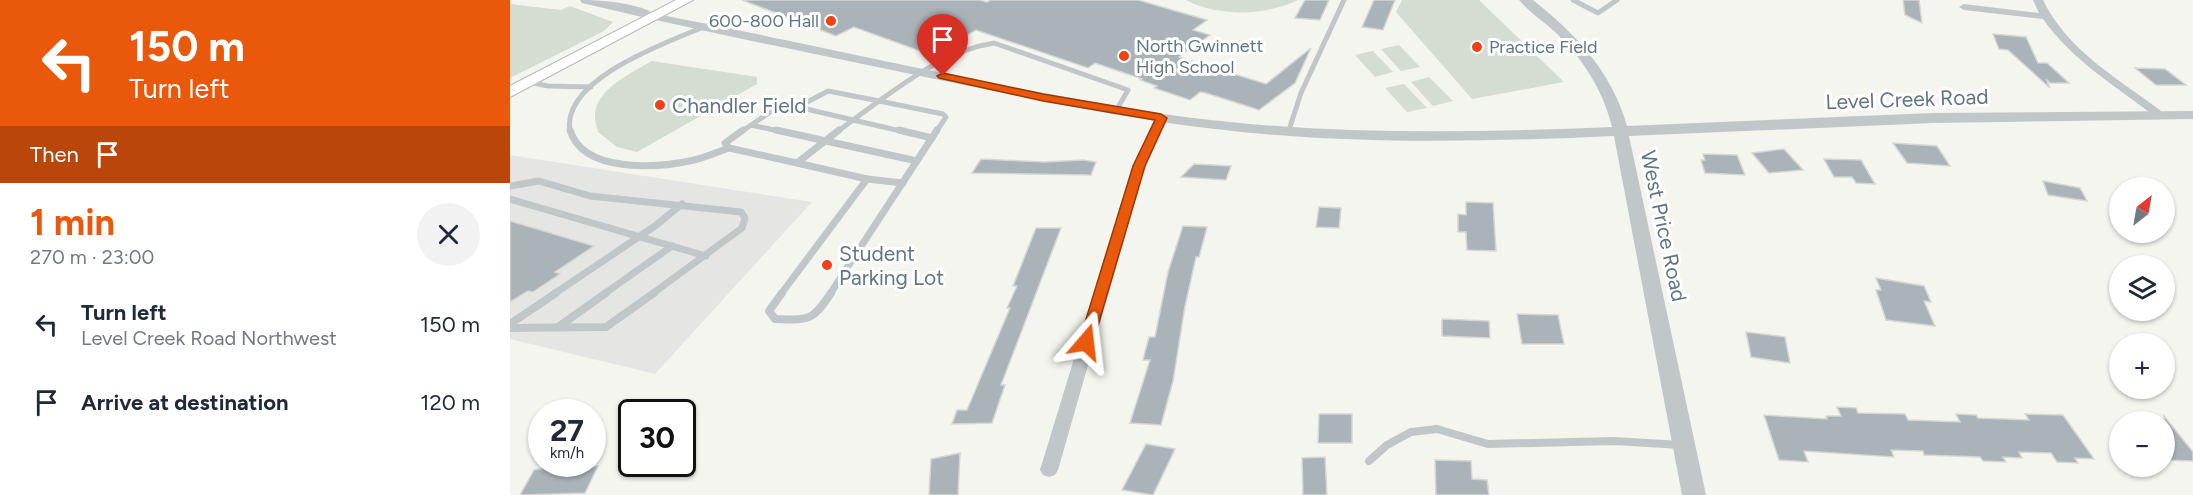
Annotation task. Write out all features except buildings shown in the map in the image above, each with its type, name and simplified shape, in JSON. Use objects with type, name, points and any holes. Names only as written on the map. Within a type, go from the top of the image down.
[{"type":"main road","points":[[510,92],[686,0]]},
{"type":"street","name":"Level Creek Road","points":[[586,0],[640,11],[651,17],[676,19],[1116,111],[1161,118],[1289,130],[1413,137],[1933,118],[2193,114]]},
{"type":"street","name":"West Price Road","points":[[1525,0],[1571,37],[1596,69],[1622,130],[1622,145],[1683,445],[1698,495]]},
{"type":"street","points":[[2038,0],[2044,16],[2084,58],[2157,113]]},
{"type":"street","points":[[1964,8],[2044,16]]},
{"type":"street","points":[[1049,470],[1139,166],[1161,118]]},
{"type":"lane","points":[[1289,130],[1301,93],[1344,0]]},
{"type":"lane","points":[[1574,0],[1598,13],[1617,0]]},
{"type":"lane","points":[[706,26],[629,61],[591,87],[571,111],[569,131],[577,148],[591,157],[613,163],[656,165],[691,161],[729,148],[867,179],[903,183]]},
{"type":"lane","points":[[796,163],[923,72],[956,52],[994,43],[1128,90],[1116,111]]},
{"type":"lane","points":[[528,82],[548,86],[591,87]]},
{"type":"lane","points":[[798,107],[828,90],[943,114],[946,117],[818,313],[803,320],[775,319],[769,311],[867,179]]},
{"type":"lane","points":[[729,148],[725,143],[782,104],[932,138]]},
{"type":"lane","points":[[751,125],[917,161]]},
{"type":"lane","points":[[510,186],[539,181],[590,196],[729,209],[741,212],[744,218],[742,228],[606,327],[510,326]]},
{"type":"lane","points":[[510,199],[706,256]]},
{"type":"lane","points":[[510,326],[640,236],[682,204]]},
{"type":"lane","points":[[558,327],[672,246]]},
{"type":"lane","points":[[1369,461],[1387,445],[1411,432],[1437,429],[1488,444],[1614,441],[1683,445]]},
{"type":"shaded area","points":[[1186,0],[1298,0],[1256,12],[1227,12],[1199,6]]},
{"type":"shaded area","name":"Practice Field","points":[[1402,0],[1479,0],[1564,82],[1472,99],[1396,12]]},
{"type":"shaded area","points":[[510,4],[561,10],[570,6],[613,22],[604,31],[510,78]]},
{"type":"shaded area","points":[[1399,45],[1420,67],[1401,71],[1381,49]]},
{"type":"shaded area","points":[[1373,51],[1393,72],[1375,77],[1355,55]]},
{"type":"shaded area","name":"Chandler Field","points":[[652,61],[757,77],[757,84],[637,152],[617,147],[598,132],[595,115],[598,104],[609,88]]},
{"type":"shaded area","points":[[1429,77],[1453,101],[1433,106],[1411,82]]},
{"type":"shaded area","points":[[1404,84],[1427,108],[1407,112],[1385,88]]},
{"type":"shaded area","points":[[510,155],[812,202],[655,374],[510,339]]},
{"type":"place","name":"600-800 Hall","points":[[831,21]]},
{"type":"place","name":"Practice Field","points":[[1477,47]]},
{"type":"place","name":"North Gwinnett High School","points":[[1124,56]]},
{"type":"place","name":"Chandler Field","points":[[660,105]]},
{"type":"place","name":"Student Parking Lot","points":[[827,265]]},
{"type":"route","points":[[943,76],[1043,98],[1161,118],[1139,166],[1086,342]]}]
